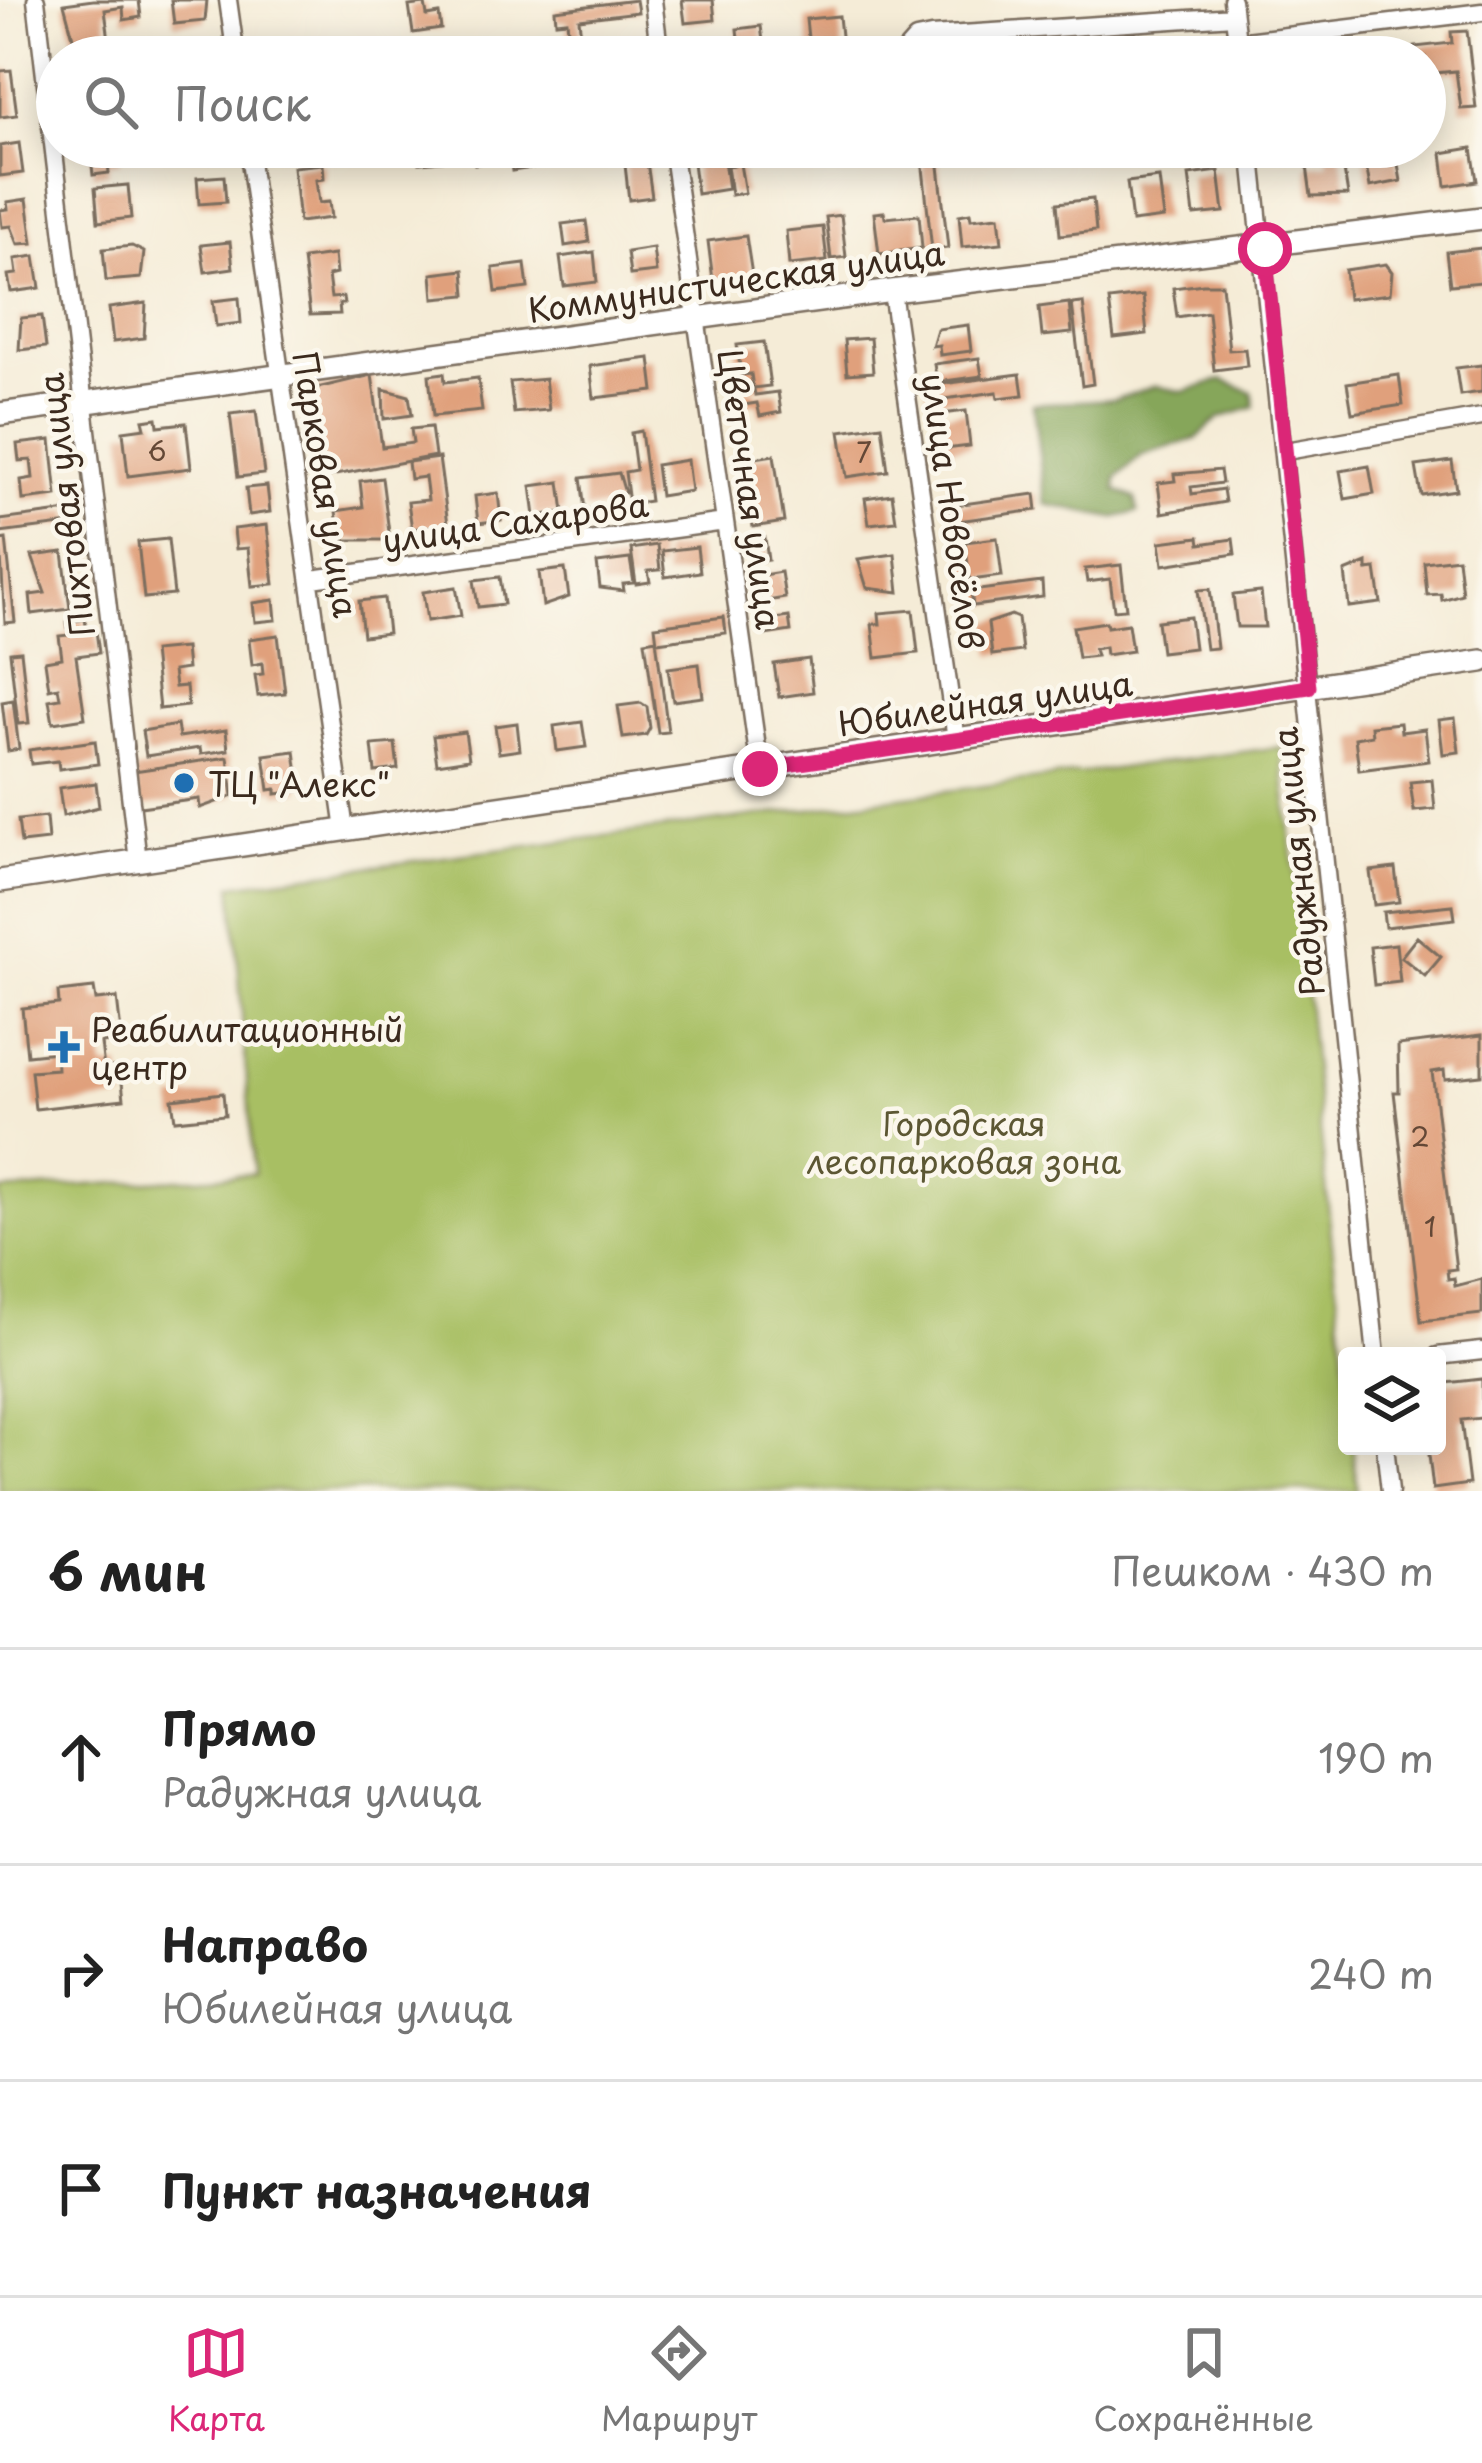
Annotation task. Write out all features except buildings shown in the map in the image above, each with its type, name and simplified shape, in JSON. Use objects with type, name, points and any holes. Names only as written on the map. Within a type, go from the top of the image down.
[{"type":"street","name":"Пихтовая улица","points":[[36,0],[40,36]]},
{"type":"street","points":[[228,0],[233,36]]},
{"type":"street","points":[[653,0],[657,36]]},
{"type":"street","points":[[931,36],[1233,8]]},
{"type":"street","points":[[1328,36],[1482,12]]},
{"type":"street","name":"Пихтовая улица","points":[[56,168],[138,861]]},
{"type":"street","name":"Парковая улица","points":[[251,168],[345,830]]},
{"type":"street","name":"Цветочная улица","points":[[675,168],[760,769]]},
{"type":"street","name":"Радужная улица","points":[[1254,168],[1375,1347]]},
{"type":"street","name":"Коммунистическая улица","points":[[0,414],[892,291],[1265,249],[1482,218]]},
{"type":"street","name":"улица Новосёлов","points":[[892,291],[956,740]]},
{"type":"street","points":[[1286,451],[1482,416]]},
{"type":"street","name":"улица Сахарова","points":[[312,579],[725,522]]},
{"type":"street","name":"Юбилейная улица","points":[[0,881],[1482,661]]},
{"type":"street","points":[[1446,1355],[1482,1351]]},
{"type":"street","points":[[1386,1455],[1390,1491]]},
{"type":"green space","points":[[1222,380],[1252,392],[1255,407],[1219,418],[1196,439],[1142,455],[1117,477],[1116,490],[1135,498],[1138,512],[1113,518],[1045,504],[1033,404],[1116,399],[1156,386],[1182,392]]},
{"type":"green space","name":"Городская лесопарковая зона","points":[[1281,747],[1343,1347],[1338,1347],[1338,1455],[1354,1455],[1357,1491],[0,1491],[0,1191],[254,1174],[232,885]]},
{"type":"place","name":"ТЦ \"Алекс\"","points":[[184,783]]},
{"type":"place","name":"Реабилитационный центр","points":[[64,1047]]},
{"type":"route","points":[[760,769],[1309,687],[1265,249]]}]
